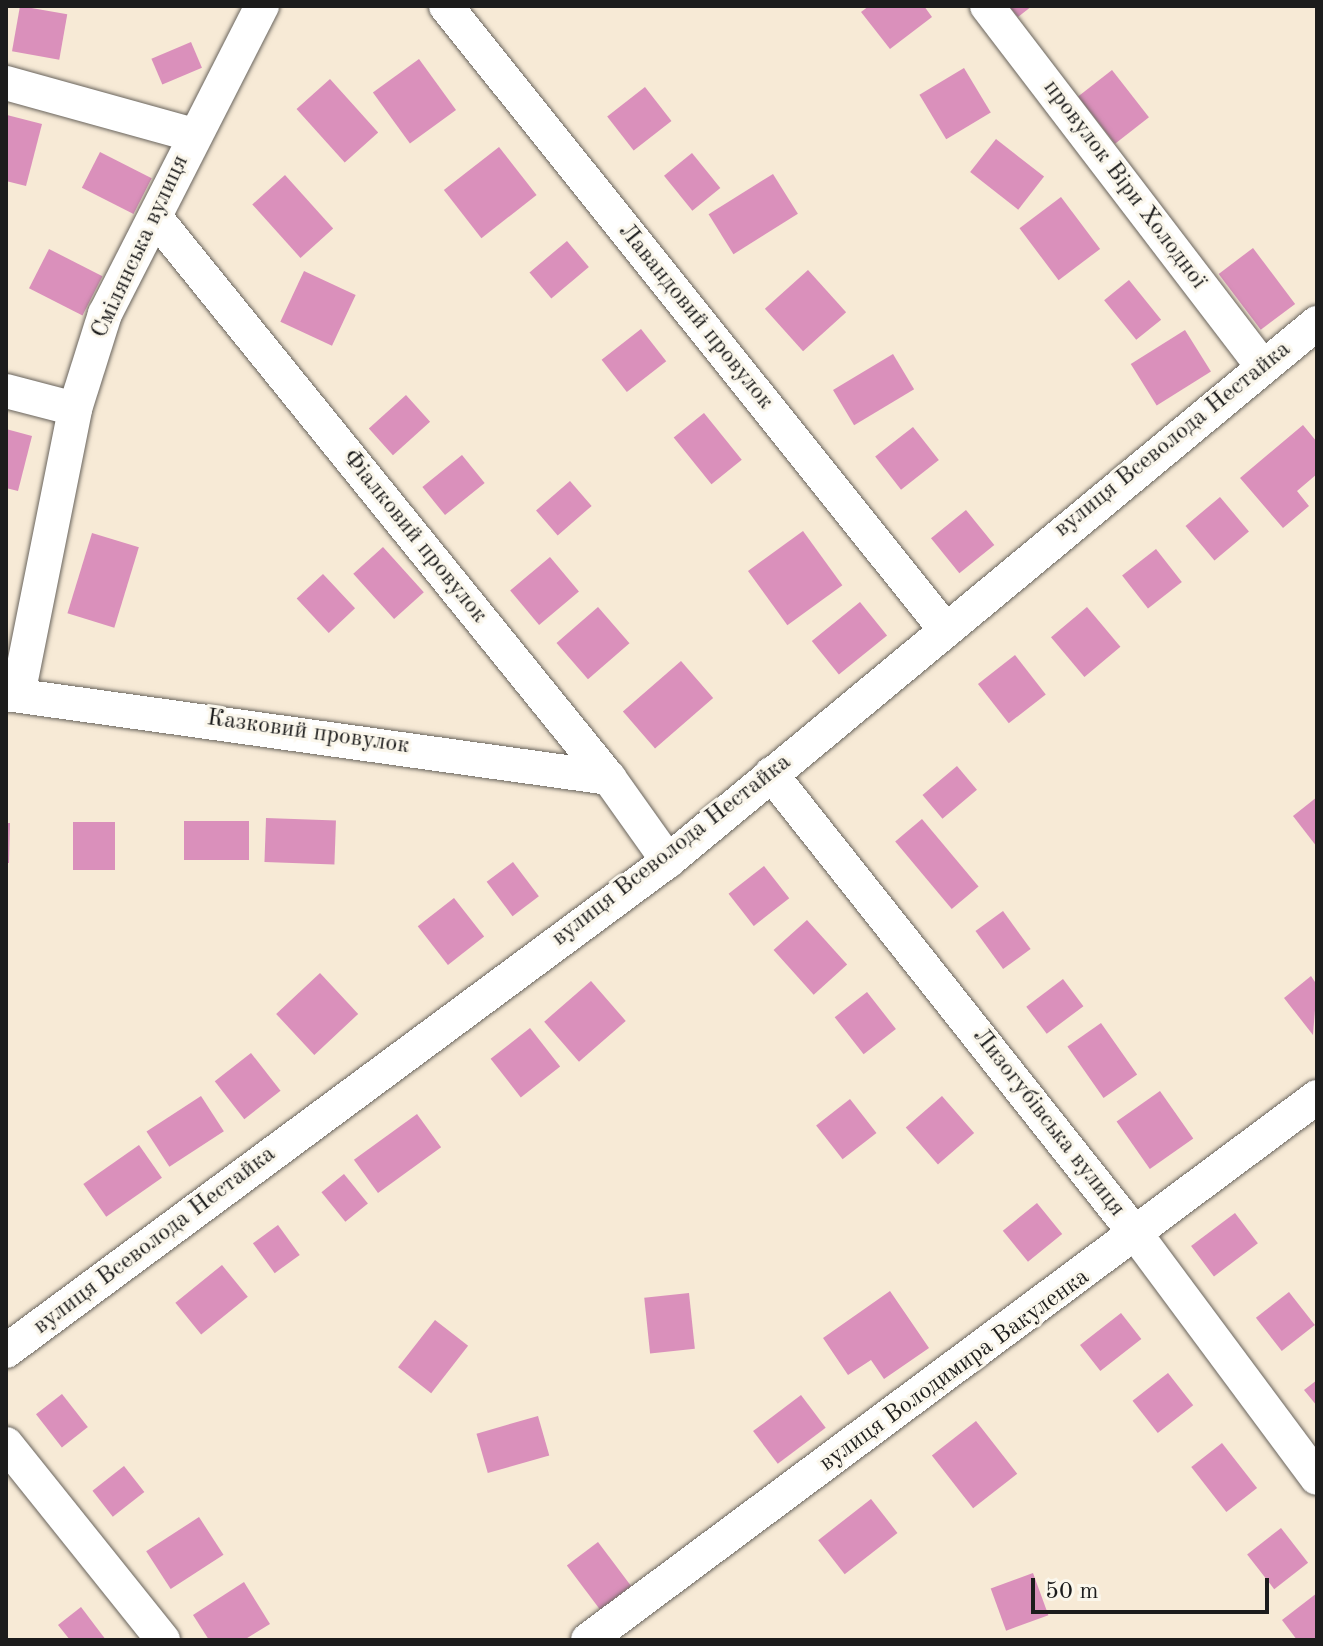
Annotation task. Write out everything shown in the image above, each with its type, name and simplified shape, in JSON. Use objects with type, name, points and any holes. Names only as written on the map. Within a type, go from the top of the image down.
[{"type":"street","name":"Смілянська вулиця","points":[[12,692],[75,409],[105,314],[262,6]]},
{"type":"street","name":"Лавандовий провулок","points":[[446,6],[945,629]]},
{"type":"street","name":"провулок Віри Холодної","points":[[987,6],[1261,365]]},
{"type":"street","points":[[6,83],[194,135]]},
{"type":"street","name":"Фіалковий провулок","points":[[155,217],[609,778],[668,861]]},
{"type":"street","name":"вулиця Всеволода Нестайка","points":[[6,1351],[668,861],[1261,365],[1317,323]]},
{"type":"street","points":[[6,391],[75,409]]},
{"type":"street","name":"Казковий провулок","points":[[12,692],[609,778]]},
{"type":"street","name":"Лизогубівська вулиця","points":[[771,774],[1138,1237],[1317,1478]]},
{"type":"street","name":"вулиця Володимира Вакуленка","points":[[588,1640],[1138,1237],[1317,1097]]},
{"type":"street","points":[[6,1444],[163,1640]]},
{"type":"building","points":[[20,6],[67,14],[59,60],[12,51]]},
{"type":"building","points":[[869,6],[924,6],[932,17],[890,49],[861,12]]},
{"type":"building","points":[[1009,6],[1032,6],[1018,17]]},
{"type":"building","points":[[191,42],[202,68],[162,85],[151,59]]},
{"type":"building","points":[[419,59],[456,110],[410,143],[373,93]]},
{"type":"building","points":[[964,68],[991,113],[946,139],[919,95]]},
{"type":"building","points":[[1112,70],[1149,117],[1115,144],[1078,96]]},
{"type":"building","points":[[330,79],[378,133],[345,163],[297,109]]},
{"type":"building","points":[[645,87],[671,121],[634,150],[607,117]]},
{"type":"building","points":[[7,115],[42,124],[26,186],[6,181]]},
{"type":"building","points":[[996,139],[1044,177],[1018,210],[970,172]]},
{"type":"building","points":[[499,147],[537,195],[481,238],[444,190]]},
{"type":"building","points":[[100,152],[152,178],[134,214],[82,188]]},
{"type":"building","points":[[692,153],[720,188],[692,211],[664,176]]},
{"type":"building","points":[[773,174],[798,214],[733,254],[709,214]]},
{"type":"building","points":[[285,175],[333,229],[300,258],[252,204]]},
{"type":"building","points":[[1061,197],[1100,249],[1059,280],[1019,228]]},
{"type":"building","points":[[567,241],[589,267],[551,299],[529,272]]},
{"type":"building","points":[[1253,248],[1295,304],[1261,330],[1219,274]]},
{"type":"building","points":[[49,249],[102,276],[82,315],[29,288]]},
{"type":"building","points":[[808,270],[846,312],[803,351],[765,309]]},
{"type":"building","points":[[304,271],[356,295],[332,346],[280,322]]},
{"type":"building","points":[[1129,280],[1161,320],[1136,340],[1104,300]]},
{"type":"building","points":[[641,329],[666,361],[627,392],[602,360]]},
{"type":"building","points":[[1185,330],[1211,372],[1157,405],[1131,364]]},
{"type":"building","points":[[893,354],[914,389],[854,425],[833,390]]},
{"type":"building","points":[[406,395],[430,422],[393,455],[369,428]]},
{"type":"building","points":[[704,413],[742,460],[711,484],[674,438]]},
{"type":"building","points":[[1303,425],[1317,442],[1317,474],[1297,491],[1309,506],[1283,528],[1240,478]]},
{"type":"building","points":[[913,427],[939,460],[901,490],[875,457]]},
{"type":"building","points":[[6,429],[32,436],[18,491],[6,488]]},
{"type":"building","points":[[462,455],[485,483],[445,515],[422,487]]},
{"type":"building","points":[[570,481],[592,506],[558,535],[536,511]]},
{"type":"building","points":[[1220,497],[1249,531],[1214,560],[1186,526]]},
{"type":"building","points":[[966,510],[994,545],[959,573],[931,538]]},
{"type":"building","points":[[803,531],[842,585],[787,625],[748,571]]},
{"type":"building","points":[[92,533],[139,547],[114,628],[67,613]]},
{"type":"building","points":[[383,547],[424,592],[394,619],[353,574]]},
{"type":"building","points":[[1156,549],[1182,582],[1148,609],[1122,575]]},
{"type":"building","points":[[550,557],[579,591],[539,625],[510,590]]},
{"type":"building","points":[[323,574],[355,608],[329,633],[297,599]]},
{"type":"building","points":[[860,602],[887,635],[839,674],[812,641]]},
{"type":"building","points":[[598,607],[629,643],[588,679],[556,643]]},
{"type":"building","points":[[1087,607],[1120,647],[1084,677],[1051,637]]},
{"type":"building","points":[[1015,655],[1046,694],[1009,723],[978,684]]},
{"type":"building","points":[[681,661],[713,698],[655,748],[623,712]]},
{"type":"building","points":[[957,766],[977,790],[942,819],[923,795]]},
{"type":"building","points":[[1317,797],[1317,847],[1293,816]]},
{"type":"building","points":[[266,818],[336,820],[334,864],[264,862]]},
{"type":"building","points":[[922,819],[979,886],[952,909],[895,841]]},
{"type":"building","points":[[184,821],[249,821],[249,860],[184,860]]},
{"type":"building","points":[[73,822],[115,822],[115,870],[73,870]]},
{"type":"building","points":[[6,823],[10,823],[9,863],[6,863]]},
{"type":"building","points":[[513,862],[539,896],[513,916],[487,882]]},
{"type":"building","points":[[764,866],[789,898],[754,926],[729,894]]},
{"type":"building","points":[[454,898],[484,937],[448,965],[418,926]]},
{"type":"building","points":[[1003,911],[1031,949],[1003,969],[975,931]]},
{"type":"building","points":[[807,920],[847,965],[814,995],[774,950]]},
{"type":"building","points":[[320,973],[358,1014],[314,1055],[276,1014]]},
{"type":"building","points":[[1311,976],[1317,985],[1313,1035],[1284,998]]},
{"type":"building","points":[[1063,979],[1083,1006],[1047,1034],[1026,1007]]},
{"type":"building","points":[[591,981],[626,1021],[579,1062],[544,1022]]},
{"type":"building","points":[[867,992],[896,1029],[864,1054],[835,1017]]},
{"type":"building","points":[[1101,1023],[1137,1075],[1104,1098],[1067,1047]]},
{"type":"building","points":[[530,1028],[560,1067],[521,1097],[491,1059]]},
{"type":"building","points":[[251,1053],[281,1091],[244,1119],[215,1081]]},
{"type":"building","points":[[1160,1091],[1193,1139],[1150,1169],[1117,1121]]},
{"type":"building","points":[[201,1096],[224,1131],[169,1167],[146,1131]]},
{"type":"building","points":[[942,1096],[974,1133],[938,1164],[906,1127]]},
{"type":"building","points":[[850,1099],[876,1133],[843,1159],[816,1125]]},
{"type":"building","points":[[417,1114],[441,1147],[378,1193],[354,1160]]},
{"type":"building","points":[[139,1145],[162,1178],[106,1217],[83,1184]]},
{"type":"building","points":[[344,1174],[368,1204],[345,1222],[321,1192]]},
{"type":"building","points":[[1037,1203],[1062,1234],[1028,1262],[1003,1231]]},
{"type":"building","points":[[1235,1213],[1258,1243],[1214,1276],[1191,1246]]},
{"type":"building","points":[[278,1225],[300,1255],[275,1273],[253,1243]]},
{"type":"building","points":[[222,1265],[248,1297],[201,1335],[175,1303]]},
{"type":"building","points":[[890,1291],[929,1348],[884,1379],[871,1360],[848,1375],[823,1338]]},
{"type":"building","points":[[1289,1292],[1315,1325],[1282,1351],[1256,1318]]},
{"type":"building","points":[[689,1293],[695,1349],[650,1353],[644,1298]]},
{"type":"building","points":[[1121,1313],[1141,1339],[1100,1371],[1080,1345]]},
{"type":"building","points":[[435,1320],[468,1346],[431,1393],[398,1367]]},
{"type":"building","points":[[1168,1373],[1193,1405],[1158,1433],[1133,1401]]},
{"type":"building","points":[[1317,1380],[1317,1406],[1304,1390]]},
{"type":"building","points":[[62,1394],[88,1427],[62,1447],[36,1414]]},
{"type":"building","points":[[801,1395],[826,1428],[778,1464],[753,1431]]},
{"type":"building","points":[[538,1416],[549,1455],[488,1473],[476,1434]]},
{"type":"building","points":[[976,1421],[1017,1474],[973,1508],[932,1455]]},
{"type":"building","points":[[1222,1443],[1257,1488],[1226,1512],[1191,1467]]},
{"type":"building","points":[[124,1466],[144,1492],[113,1517],[92,1491]]},
{"type":"building","points":[[871,1499],[897,1533],[845,1574],[818,1540]]},
{"type":"building","points":[[199,1517],[224,1555],[171,1589],[146,1551]]},
{"type":"building","points":[[1281,1528],[1308,1563],[1274,1589],[1247,1554]]},
{"type":"building","points":[[598,1542],[631,1586],[600,1609],[567,1565]]},
{"type":"building","points":[[1033,1573],[1048,1615],[1006,1631],[991,1588]]},
{"type":"building","points":[[244,1582],[270,1624],[244,1640],[209,1640],[193,1615]]},
{"type":"building","points":[[1317,1593],[1317,1640],[1297,1640],[1282,1620]]},
{"type":"building","points":[[81,1607],[106,1640],[70,1640],[58,1625]]}]
